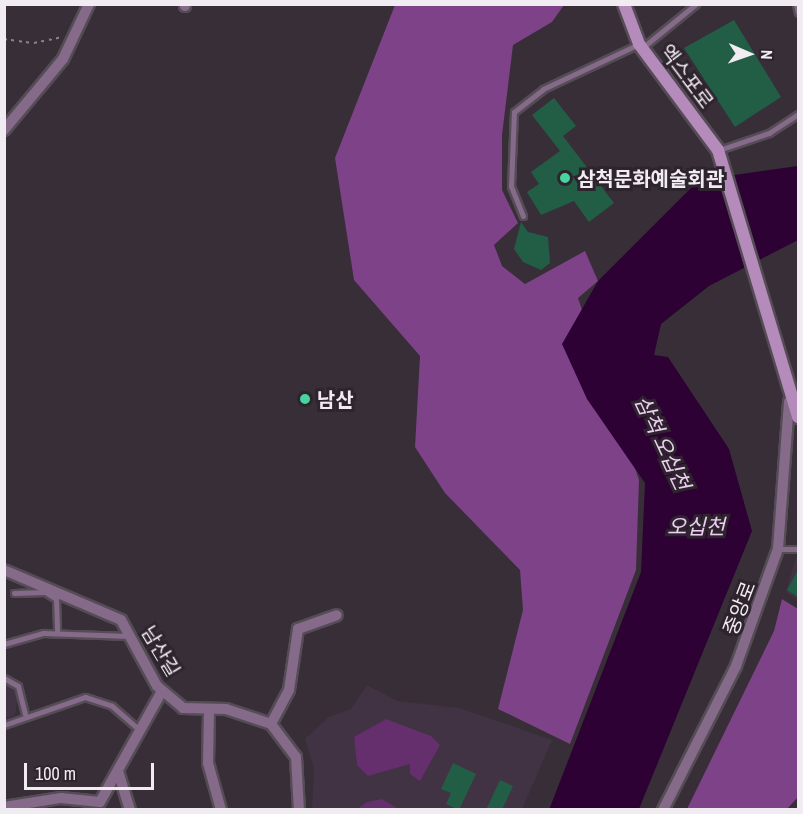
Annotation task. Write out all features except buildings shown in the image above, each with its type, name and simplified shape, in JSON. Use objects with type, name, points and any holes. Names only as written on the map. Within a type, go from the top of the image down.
[{"type":"street","points":[[4,130],[63,59],[71,36],[89,4]]},
{"type":"street","name":"엑스포로","points":[[624,4],[640,46],[718,150],[775,333],[789,401]]},
{"type":"street","points":[[789,401],[798,417]]},
{"type":"street","name":"중앙로","points":[[663,810],[736,666],[778,549],[789,401]]},
{"type":"street","name":"남산길","points":[[4,570],[48,590],[105,610],[130,636],[162,691],[183,708],[240,712],[271,724]]},
{"type":"street","points":[[299,810],[296,757],[271,724],[289,690],[298,629],[337,615]]},
{"type":"street","points":[[4,807],[61,798],[100,802],[162,691]]},
{"type":"street","points":[[208,711],[208,763],[221,810]]},
{"type":"street","points":[[118,771],[130,810]]},
{"type":"lane","points":[[523,216],[511,186],[514,112],[543,89],[640,46],[696,4]]},
{"type":"lane","points":[[796,4],[798,13]]},
{"type":"lane","points":[[718,150],[769,133],[798,114]]},
{"type":"lane","points":[[778,549],[798,549]]},
{"type":"lane","points":[[14,593],[48,590],[56,598],[57,633]]},
{"type":"lane","points":[[4,644],[24,635],[57,633],[130,636]]},
{"type":"lane","points":[[4,678],[18,686],[26,717]]},
{"type":"lane","points":[[4,725],[78,699],[98,699],[140,730]]},
{"type":"path","points":[[4,39],[34,43],[71,36]]},
{"type":"shaded area","points":[[395,5],[564,5],[552,22],[513,45],[502,135],[502,190],[518,223],[494,245],[502,266],[525,284],[585,251],[598,281],[578,298],[639,480],[636,570],[570,744],[498,709],[523,610],[520,570],[445,493],[415,447],[420,356],[354,280],[335,158]]},
{"type":"shaded area","points":[[797,429],[798,600],[786,592],[797,554]]},
{"type":"shaded area","points":[[782,599],[798,609],[798,797],[787,809],[687,809],[774,631]]},
{"type":"shaded area","points":[[4,681],[18,695],[15,715],[5,719]]},
{"type":"shaded area","points":[[367,685],[397,701],[459,708],[552,740],[522,809],[312,810],[314,768],[305,739],[329,717],[351,709]]},
{"type":"shaded area","points":[[386,719],[431,736],[440,745],[420,781],[410,774],[410,764],[368,776],[357,765],[354,737]]},
{"type":"shaded area","points":[[382,799],[399,809],[357,809],[367,802]]},
{"type":"water","name":"오십천","points":[[798,166],[798,240],[709,286],[661,324],[654,355],[668,357],[729,449],[752,531],[639,809],[549,810],[641,572],[645,483],[587,399],[562,344],[598,281],[699,180]]},
{"type":"place","name":"삼척문화예술회관","points":[[565,178]]},
{"type":"place","name":"남산","points":[[305,399]]},
{"type":"water label","name":"삼척 오십천","points":[[662,443]]}]
